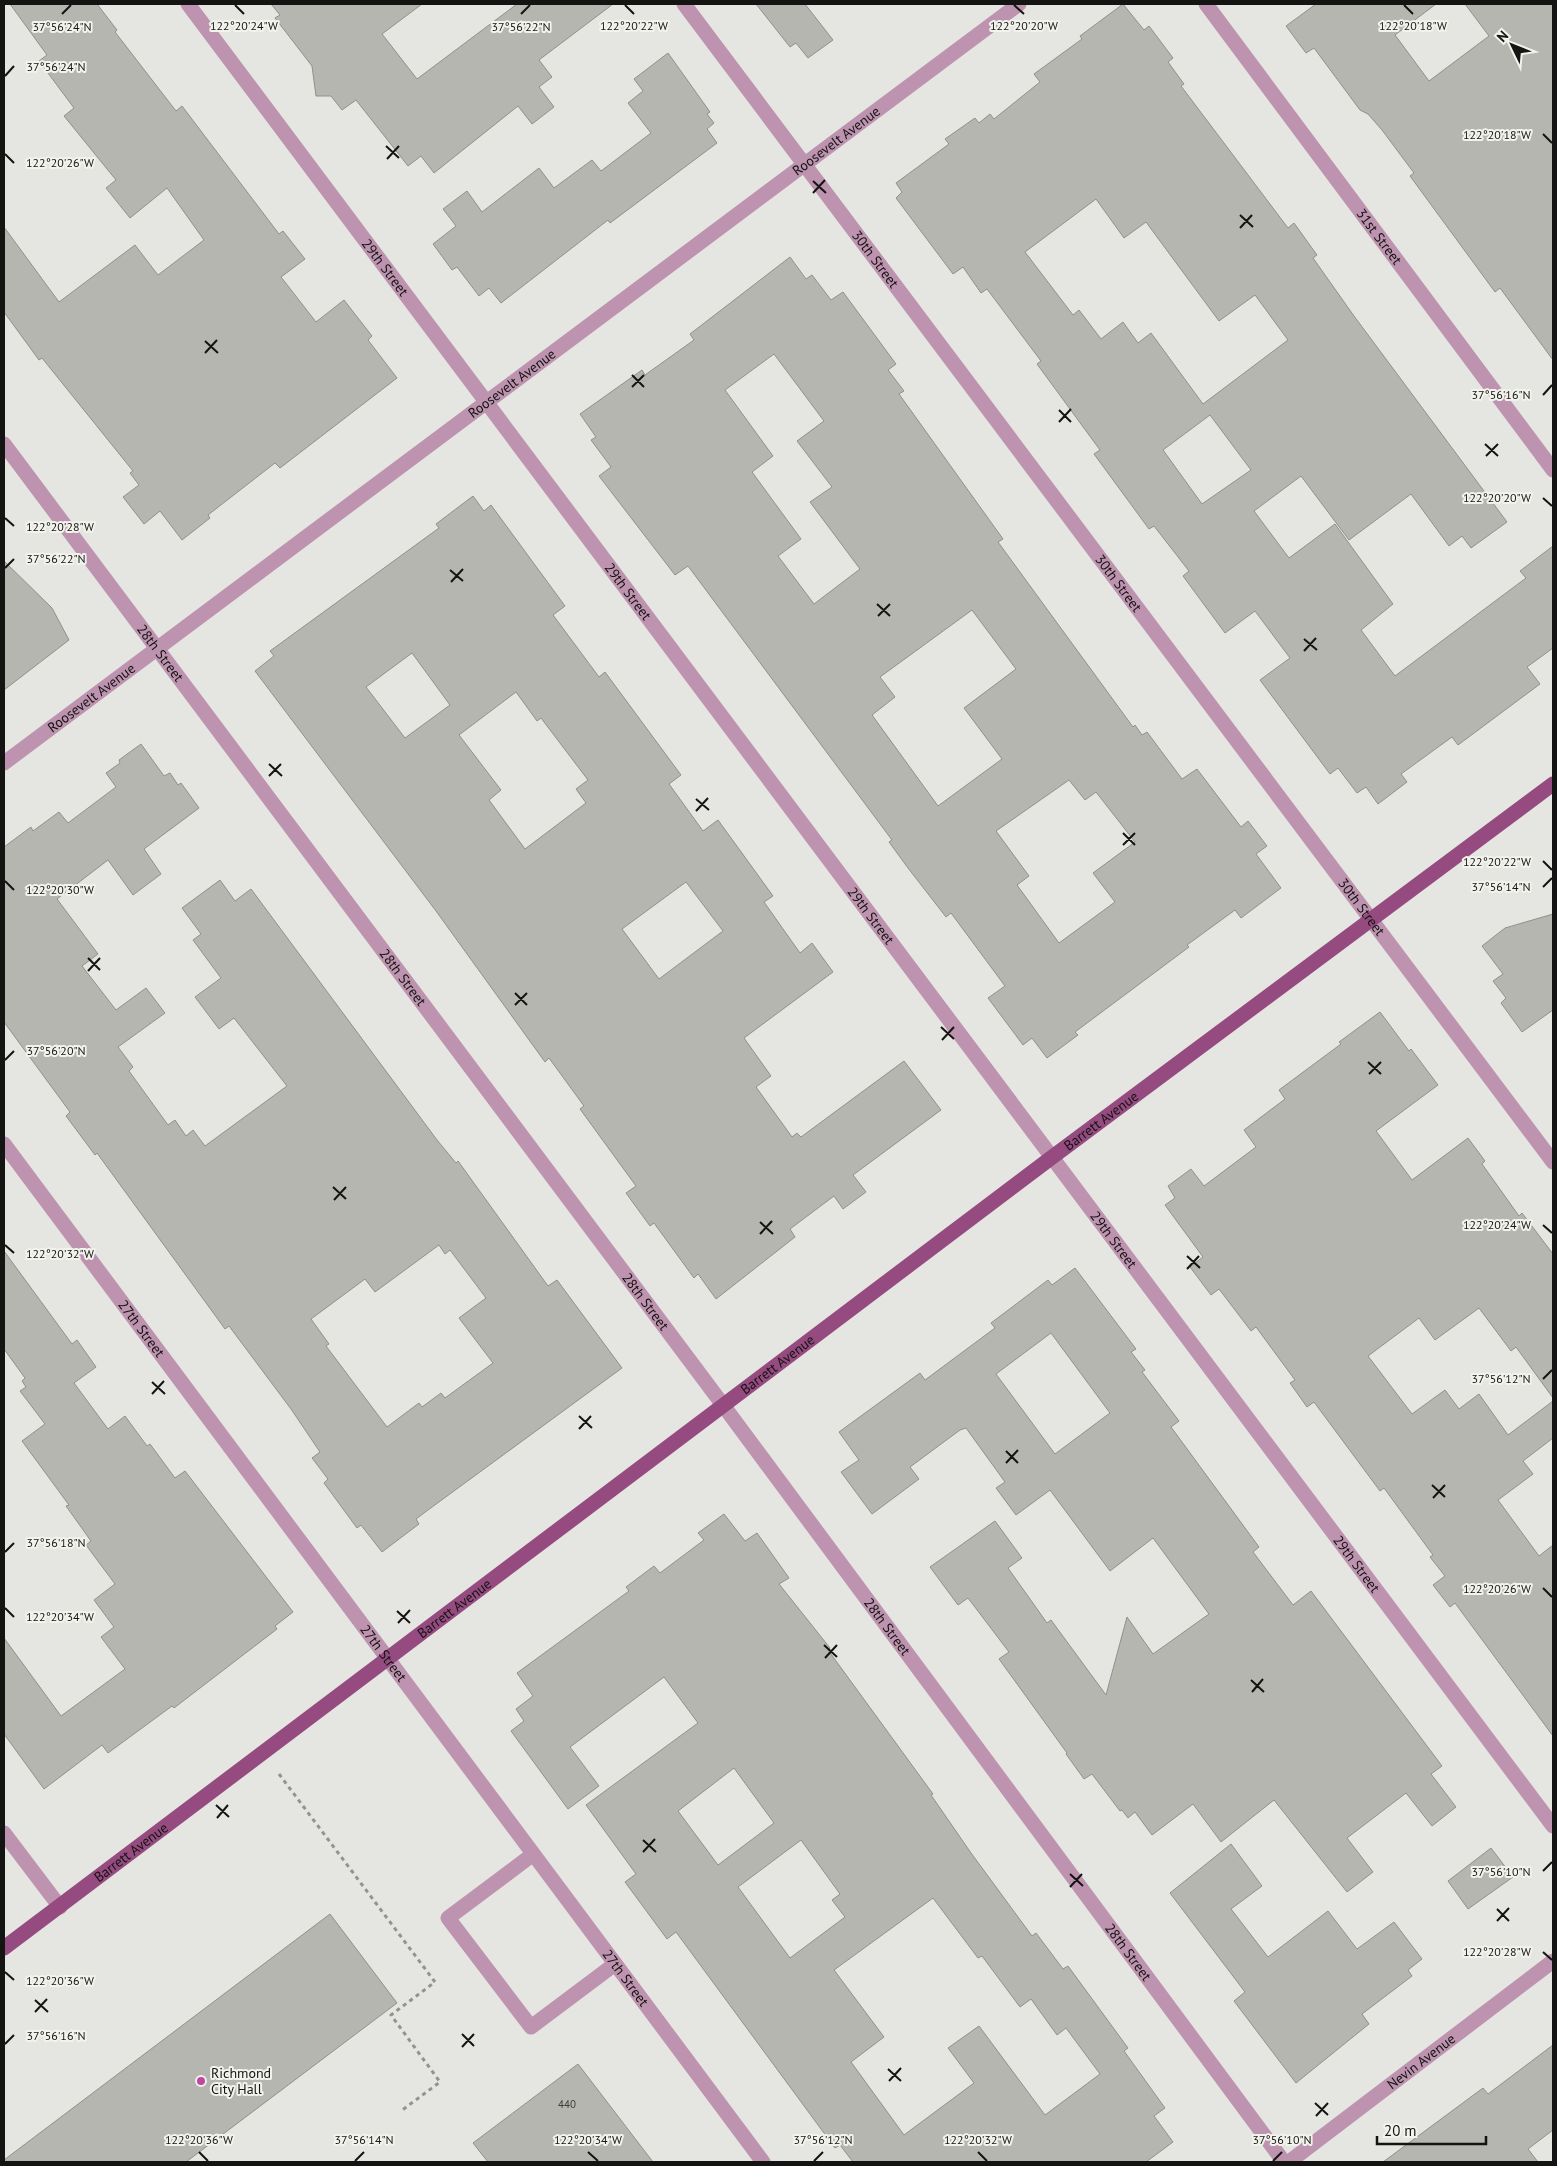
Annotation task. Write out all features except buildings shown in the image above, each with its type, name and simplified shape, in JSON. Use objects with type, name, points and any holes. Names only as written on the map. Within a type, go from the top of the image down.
[{"type":"main road","name":"Barrett Avenue","points":[[4,1948],[1051,1158],[1553,784]]},
{"type":"street","name":"29th Street","points":[[188,4],[1553,1826]]},
{"type":"street","name":"30th Street","points":[[684,4],[1553,1162]]},
{"type":"street","name":"Roosevelt Avenue","points":[[4,762],[1020,4]]},
{"type":"street","name":"31st Street","points":[[1206,4],[1553,470]]},
{"type":"street","name":"28th Street","points":[[4,444],[723,1405],[1284,2162]]},
{"type":"street","name":"27th Street","points":[[4,1144],[386,1660],[763,2162]]},
{"type":"street","points":[[4,1833],[60,1907]]},
{"type":"street","points":[[532,1855],[448,1918],[531,2027],[615,1964]]},
{"type":"street","name":"Nevin Avenue","points":[[1289,2162],[1553,1961]]},
{"type":"path","points":[[263,1753],[435,1982],[391,2015],[440,2082],[401,2110]]},
{"type":"place","name":"Richmond City Hall","points":[[201,2081]]}]
